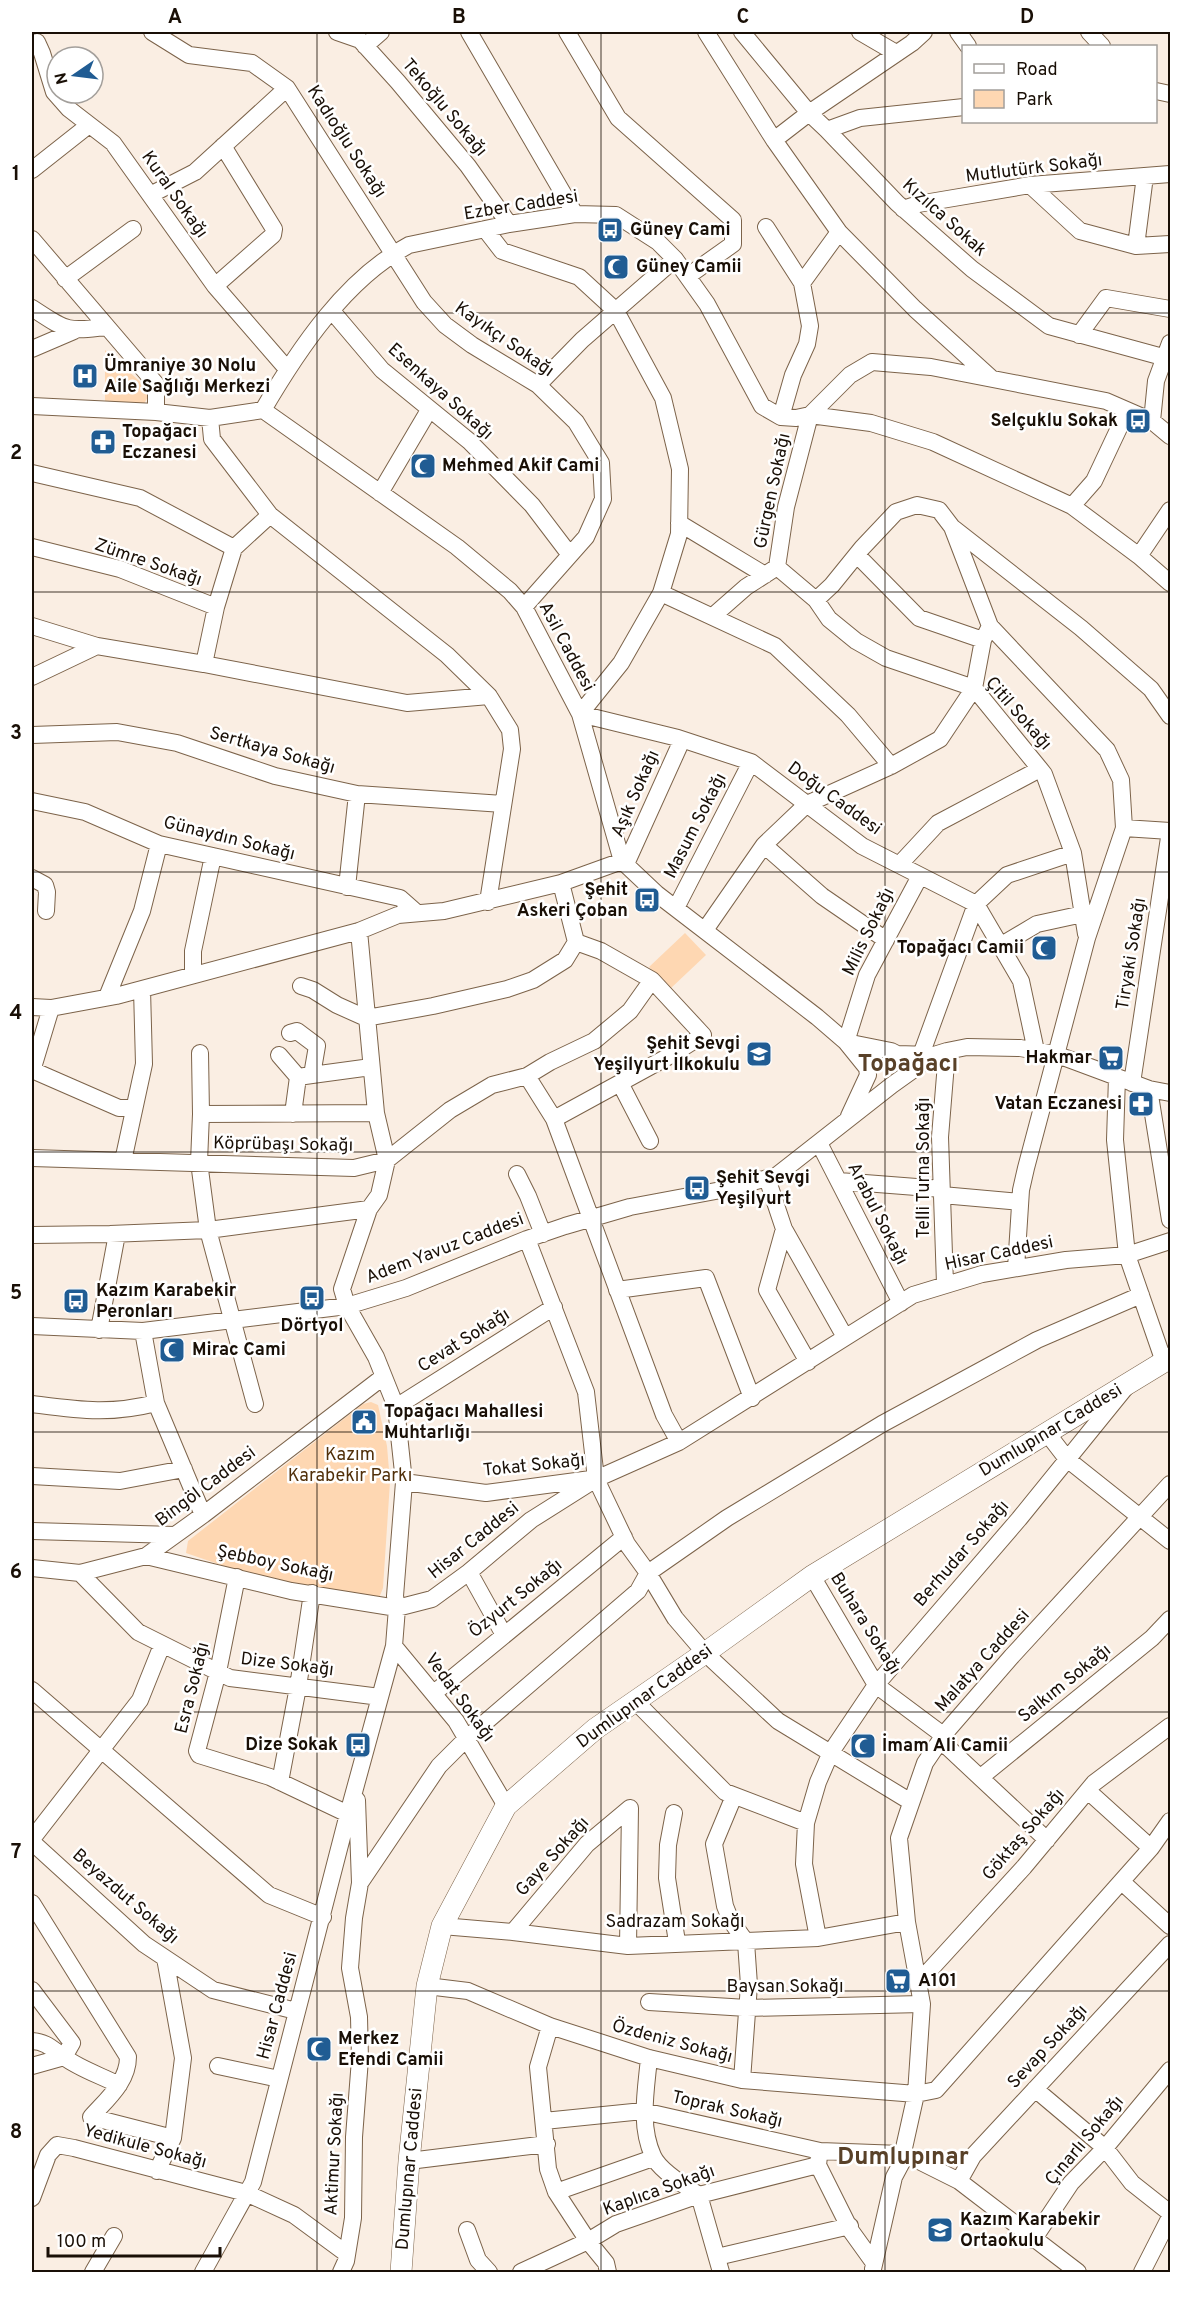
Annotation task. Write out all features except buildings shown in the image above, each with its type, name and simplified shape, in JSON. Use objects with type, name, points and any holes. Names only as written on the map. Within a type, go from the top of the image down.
[{"type":"main road","name":"Dumlupınar Caddesi","points":[[401,2272],[409,2161],[427,1986],[442,1926],[506,1806],[595,1729],[812,1576],[1167,1360]]},
{"type":"street","name":"Kadıoğlu Sokağı","points":[[155,32],[189,55],[252,63],[287,88],[394,253]]},
{"type":"street","name":"Tekoğlu Sokağı","points":[[337,32],[360,40],[468,166],[509,224]]},
{"type":"street","points":[[365,46],[381,32]]},
{"type":"street","points":[[469,32],[575,214]]},
{"type":"street","points":[[567,32],[618,118],[733,220],[733,244],[688,276]]},
{"type":"street","points":[[706,32],[774,140],[839,232],[915,309],[992,378]]},
{"type":"street","name":"Kızılca Sokak","points":[[742,32],[809,113],[903,209],[972,269],[1049,326],[1079,335],[1169,353]]},
{"type":"street","points":[[860,32],[896,53]]},
{"type":"street","points":[[774,140],[924,32]]},
{"type":"street","points":[[958,32],[967,45]]},
{"type":"street","points":[[1089,32],[1101,45]]},
{"type":"street","name":"Kural Sokağı","points":[[34,43],[42,53],[54,92],[69,109],[113,143],[215,286],[287,369]]},
{"type":"street","points":[[150,195],[195,172],[287,88]]},
{"type":"street","points":[[827,130],[860,118],[962,107]]},
{"type":"street","points":[[32,170],[89,124]]},
{"type":"street","points":[[215,286],[273,235],[274,229],[223,146]]},
{"type":"street","name":"Mutlutürk Sokağı","points":[[903,209],[918,204],[1030,185],[1170,174]]},
{"type":"street","points":[[1136,246],[1145,176]]},
{"type":"street","points":[[1030,185],[1080,231],[1136,246],[1170,244]]},
{"type":"street","name":"Ezber Caddesi","points":[[263,410],[287,369],[332,311],[374,267],[394,253],[410,245],[509,224],[575,214],[616,215],[658,242],[675,259],[707,304],[762,406],[781,417]]},
{"type":"street","points":[[766,227],[802,283],[810,326],[807,345],[793,375],[781,417],[796,418],[810,415],[871,423],[933,442],[1072,506],[1139,556],[1170,583]]},
{"type":"street","points":[[65,279],[133,229]]},
{"type":"street","points":[[486,229],[502,251],[579,277],[616,311],[663,398],[680,469],[679,534],[662,593],[621,663],[580,714]]},
{"type":"street","points":[[802,283],[839,232]]},
{"type":"street","points":[[32,239],[156,384],[156,412]]},
{"type":"street","name":"Kayıkçı Sokağı","points":[[394,253],[424,302],[445,325],[472,345],[538,385],[576,422],[601,463],[603,499],[586,537],[524,608]]},
{"type":"street","points":[[538,385],[582,340],[675,259]]},
{"type":"street","points":[[1079,335],[1106,298],[1170,309]]},
{"type":"street","points":[[32,308],[61,327],[74,331]]},
{"type":"street","name":"Esenkaya Sokağı","points":[[332,311],[382,370],[469,441],[532,505],[570,555]]},
{"type":"street","points":[[32,349],[74,331],[106,327]]},
{"type":"street","points":[[1152,422],[1156,381],[1169,353]]},
{"type":"street","points":[[810,415],[850,375],[872,362],[931,367],[1106,402],[1152,422],[1170,436]]},
{"type":"street","points":[[33,408],[156,412],[210,418],[263,410]]},
{"type":"street","name":"Asil Caddesi","points":[[263,410],[457,547],[510,591],[524,608],[580,714],[624,862],[657,894],[846,1042],[868,1072]]},
{"type":"street","points":[[380,493],[429,410]]},
{"type":"street","points":[[1072,506],[1094,481],[1127,411]]},
{"type":"street","name":"Gürgen Sokağı","points":[[713,616],[746,587],[771,571],[810,415]]},
{"type":"street","points":[[210,418],[212,439],[270,515],[447,655],[489,696],[510,730],[512,749],[489,902]]},
{"type":"street","points":[[32,473],[140,498],[234,548]]},
{"type":"street","points":[[816,600],[896,512],[917,505],[939,510],[952,526],[1081,627],[1151,689],[1170,716]]},
{"type":"street","points":[[1139,556],[1170,510]]},
{"type":"street","points":[[204,664],[216,607],[234,548],[270,515]]},
{"type":"street","points":[[679,523],[771,571]]},
{"type":"street","points":[[952,526],[987,633],[1107,750],[1121,780],[1124,828],[1087,938],[1021,1190],[1016,1268]]},
{"type":"street","name":"Zümre Sokağı","points":[[32,548],[120,569],[216,607]]},
{"type":"street","points":[[856,555],[919,618],[987,633]]},
{"type":"street","name":"Çitil Sokağı","points":[[771,571],[816,600],[829,620],[856,642],[886,658],[974,688],[1044,774],[1073,852],[1087,938]]},
{"type":"street","points":[[662,593],[775,646],[848,715],[891,766]]},
{"type":"street","points":[[32,626],[97,646],[407,703],[489,696]]},
{"type":"street","points":[[705,930],[764,845],[807,804],[891,766],[940,739],[974,688],[987,633]]},
{"type":"street","points":[[32,677],[97,646]]},
{"type":"street","name":"Doğu Caddesi","points":[[580,714],[682,740],[751,762],[862,846],[976,904]]},
{"type":"street","name":"Sertkaya Sokağı","points":[[32,735],[117,732],[177,743],[275,776],[357,794],[503,804]]},
{"type":"street","name":"Aşık Sokağı","points":[[624,862],[682,740]]},
{"type":"street","name":"Masum Sokağı","points":[[676,908],[751,762]]},
{"type":"street","points":[[899,865],[938,823],[1040,769]]},
{"type":"street","points":[[347,887],[357,794]]},
{"type":"street","name":"Günaydın Sokağı","points":[[32,801],[86,812],[159,843],[399,898],[417,913]]},
{"type":"street","points":[[1124,828],[1170,831]]},
{"type":"street","name":"Tiryaki Sokağı","points":[[1167,1360],[1127,1255],[1115,1140],[1170,831]]},
{"type":"street","points":[[107,998],[142,911],[159,843]]},
{"type":"street","points":[[764,845],[822,896],[886,940]]},
{"type":"street","points":[[1036,1051],[1021,981],[976,904],[1007,875],[1073,852]]},
{"type":"street","points":[[193,975],[193,951],[213,856]]},
{"type":"street","points":[[32,1007],[51,1008],[107,998],[359,931],[398,915],[444,911],[489,902],[561,883],[624,862]]},
{"type":"street","name":"Milis Sokağı","points":[[846,1042],[867,975],[920,876]]},
{"type":"street","points":[[32,878],[45,885],[46,911]]},
{"type":"street","points":[[301,986],[366,1018],[507,989],[533,980],[565,960],[576,942],[561,883]]},
{"type":"street","name":"Telli Turna Sokağı","points":[[945,1284],[940,1137],[934,1054],[976,904]]},
{"type":"street","points":[[1000,946],[1036,924],[1083,914]]},
{"type":"street","points":[[359,931],[376,1113],[387,1160],[379,1195],[369,1209],[342,1289],[347,1306],[375,1357],[396,1407],[404,1482],[395,1596],[397,1608]]},
{"type":"street","points":[[554,1119],[673,1054],[703,1035],[651,980],[601,951],[576,942]]},
{"type":"street","name":"Köprübaşı Sokağı","points":[[32,1158],[354,1168],[387,1160],[450,1110],[492,1085],[527,1076],[594,1041],[630,1011],[651,980]]},
{"type":"street","points":[[123,1161],[144,1064],[142,989]]},
{"type":"street","points":[[51,1008],[32,1071],[119,1108],[134,1108]]},
{"type":"street","points":[[290,1033],[297,1031],[317,1046],[293,1114]]},
{"type":"street","name":"Asil Caddesi","points":[[846,1042],[891,1052]]},
{"type":"street","name":"Adem Yavuz Caddesi","points":[[891,1052],[934,1054],[968,1047],[1020,1048],[1055,1054],[1149,1089],[1170,1093]]},
{"type":"street","points":[[891,1052],[903,1064],[902,1076],[895,1083],[886,1087],[875,1084],[868,1072],[868,1063],[875,1054],[891,1052]]},
{"type":"street","points":[[200,1053],[199,1162],[208,1230],[255,1404]]},
{"type":"street","name":"Adem Yavuz Caddesi","points":[[32,1326],[143,1331],[347,1306],[406,1288],[535,1236],[630,1207],[721,1190],[776,1176],[934,1054]]},
{"type":"street","points":[[279,1055],[305,1076],[371,1067]]},
{"type":"street","name":"Adem Yavuz Caddesi","points":[[848,1119],[868,1072]]},
{"type":"street","points":[[527,1076],[554,1119],[664,1415],[679,1442]]},
{"type":"street","points":[[620,1083],[650,1141]]},
{"type":"street","points":[[1149,1089],[1170,1220]]},
{"type":"street","points":[[201,1114],[376,1113]]},
{"type":"street","name":"Arabul Sokağı","points":[[819,1143],[901,1303]]},
{"type":"street","points":[[517,1174],[528,1196],[535,1236],[554,1307],[586,1392],[596,1479],[624,1537],[675,1618],[705,1653],[778,1721],[911,1802]]},
{"type":"street","points":[[767,1178],[784,1229],[845,1337]]},
{"type":"street","points":[[839,1181],[1020,1202]]},
{"type":"street","points":[[32,1235],[208,1230],[369,1209]]},
{"type":"street","points":[[784,1229],[767,1290],[808,1362]]},
{"type":"street","points":[[99,1330],[117,1234]]},
{"type":"street","name":"Hisar Caddesi","points":[[203,2272],[253,2182],[394,1646],[397,1608],[432,1599],[469,1572],[531,1520],[596,1479],[679,1442],[913,1295],[982,1274],[1066,1260],[1127,1255],[1170,1241]]},
{"type":"street","points":[[617,1290],[706,1278],[752,1398]]},
{"type":"street","points":[[360,1883],[439,1766],[467,1738],[638,1591],[648,1573],[727,1518],[882,1424],[1037,1340],[1141,1295]]},
{"type":"street","name":"Cevat Sokağı","points":[[396,1407],[554,1307]]},
{"type":"street","points":[[143,1331],[156,1403],[203,1515]]},
{"type":"street","name":"Bingöl Caddesi","points":[[32,1568],[80,1573],[146,1556],[383,1377]]},
{"type":"street","name":"Berhudar Sokağı","points":[[818,1938],[804,1864],[806,1823],[818,1782],[831,1752],[876,1685],[1118,1400],[1128,1384]]},
{"type":"street","points":[[32,1404],[95,1412],[132,1409],[156,1403]]},
{"type":"street","points":[[1047,1434],[1067,1459],[1170,1541]]},
{"type":"street","points":[[32,1476],[120,1480],[184,1468]]},
{"type":"street","name":"Tokat Sokağı","points":[[404,1482],[486,1493],[596,1479]]},
{"type":"street","name":"Malatya Caddesi","points":[[873,2268],[916,2094],[922,2004],[907,1922],[899,1838],[925,1763],[942,1738],[1012,1656],[1170,1484]]},
{"type":"street","points":[[32,1531],[175,1535]]},
{"type":"street","name":"Özyurt Sokağı","points":[[434,1693],[624,1537]]},
{"type":"street","name":"Şebboy Sokağı","points":[[146,1556],[291,1591],[397,1608]]},
{"type":"street","points":[[469,1572],[504,1635]]},
{"type":"street","name":"Dize Sokağı","points":[[80,1573],[138,1632],[230,1678],[380,1697]]},
{"type":"street","name":"Buhara Sokağı","points":[[812,1576],[876,1685],[942,1738],[1047,1840]]},
{"type":"street","name":"Esra Sokağı","points":[[237,1577],[218,1672],[197,1751],[199,1755],[280,1782],[348,1815]]},
{"type":"street","points":[[280,1782],[298,1687],[312,1593]]},
{"type":"street","name":"Salkım Sokağı","points":[[981,1777],[1152,1638],[1170,1619]]},
{"type":"street","points":[[32,1840],[140,1700],[162,1645]]},
{"type":"street","name":"Vedat Sokağı","points":[[394,1646],[434,1693],[467,1738],[506,1806]]},
{"type":"street","points":[[32,1690],[270,1895],[323,1917]]},
{"type":"street","points":[[635,1701],[725,1792],[806,1823]]},
{"type":"street","name":"Göktaş Sokağı","points":[[918,1983],[1088,1791],[1170,1726]]},
{"type":"street","name":"Aktimur Sokağı","points":[[340,2272],[347,2254],[353,2218],[354,2137],[360,2059],[359,2017],[350,1968],[354,1918],[360,1883],[357,1786]]},
{"type":"street","points":[[1088,1791],[1151,1848]]},
{"type":"street","points":[[734,1796],[714,1845],[728,1913],[746,1942],[750,1985],[742,2080]]},
{"type":"street","name":"Gaye Sokağı","points":[[513,1932],[587,1844],[630,1808],[628,1946]]},
{"type":"street","points":[[674,1813],[668,1845],[667,1878],[677,1942]]},
{"type":"street","points":[[916,2094],[936,2090],[1168,1829]]},
{"type":"street","name":"Beyazdut Sokağı","points":[[32,1840],[144,1944],[213,1990],[297,2011]]},
{"type":"street","points":[[1122,1882],[1170,1926]]},
{"type":"street","points":[[32,1903],[128,2057],[128,2069],[119,2085],[91,2117],[173,2138]]},
{"type":"street","name":"Sadrazam Sokağı","points":[[442,1926],[628,1946],[677,1942],[746,1942],[818,1938],[907,1922]]},
{"type":"street","name":"Sevap Sokağı","points":[[959,2181],[973,2156],[1170,1944]]},
{"type":"street","points":[[157,2171],[173,2138],[183,2058],[165,1958]]},
{"type":"street","name":"Özdeniz Sokağı","points":[[427,1986],[468,1991],[550,2026],[650,2058],[742,2080],[916,2094]]},
{"type":"street","points":[[32,1990],[72,2043],[64,2057],[32,2066]]},
{"type":"street","name":"Baysan Sokağı","points":[[649,2002],[747,2008],[922,2004]]},
{"type":"street","points":[[550,2026],[538,2067],[548,2169],[556,2192],[588,2241],[606,2263],[608,2272]]},
{"type":"street","points":[[32,2041],[43,2042],[55,2048],[64,2057],[119,2085]]},
{"type":"street","points":[[650,2058],[643,2111],[653,2158],[671,2176],[699,2195],[719,2265],[850,2226]]},
{"type":"street","points":[[218,2066],[279,2079]]},
{"type":"street","name":"Çınarlı Sokağı","points":[[1034,2240],[1071,2183],[1105,2148],[1170,2070]]},
{"type":"street","points":[[1035,2089],[1105,2148],[1132,2183],[1169,2209],[1142,2272]]},
{"type":"street","name":"Toprak Sokağı","points":[[544,2121],[643,2111],[819,2158],[902,2155],[911,2167],[921,2162],[959,2181]]},
{"type":"street","points":[[409,2161],[547,2144]]},
{"type":"street","name":"Yedikule Sokağı","points":[[32,2198],[48,2155],[57,2145],[74,2148],[246,2193],[294,2215],[347,2254]]},
{"type":"street","points":[[556,2192],[653,2158]]},
{"type":"street","points":[[819,2158],[850,2226],[873,2268]]},
{"type":"street","name":"Kaplıca Sokağı","points":[[521,2272],[588,2241],[616,2224],[699,2195],[819,2158]]},
{"type":"street","points":[[959,2181],[1078,2272]]},
{"type":"street","points":[[467,2230],[478,2260],[489,2272]]},
{"type":"street","points":[[93,2272],[114,2236]]},
{"type":"green space","points":[[105,350],[146,387],[150,393],[144,404],[105,403]]},
{"type":"green space","points":[[685,933],[706,955],[670,989],[649,967]]},
{"type":"green space","name":"Kazım Karabekir Parkı","points":[[371,1402],[378,1405],[387,1446],[390,1482],[383,1588],[379,1598],[317,1591],[224,1566],[186,1553],[188,1541],[363,1404]]},
{"type":"place","name":"Güney Cami","points":[[610,230]]},
{"type":"place","name":"Güney Camii","points":[[616,267]]},
{"type":"place","name":"Ümraniye 30 Nolu Aile Sağlığı Merkezi","points":[[85,376]]},
{"type":"place","name":"Selçuklu Sokak","points":[[1138,421]]},
{"type":"place","name":"Topağacı Eczanesi","points":[[103,442]]},
{"type":"place","name":"Mehmed Akif Cami","points":[[423,466]]},
{"type":"place","name":"Şehit Askeri Çoban","points":[[647,900]]},
{"type":"place","name":"Topağacı Camii","points":[[1044,948]]},
{"type":"place","name":"Şehit Sevgi Yeşilyurt İlkokulu","points":[[759,1054]]},
{"type":"place","name":"Hakmar","points":[[1111,1058]]},
{"type":"place","name":"Vatan Eczanesi","points":[[1141,1104]]},
{"type":"place","name":"Şehit Sevgi Yeşilyurt","points":[[697,1188]]},
{"type":"place","name":"Dörtyol","points":[[312,1298]]},
{"type":"place","name":"Kazım Karabekir Peronları","points":[[76,1301]]},
{"type":"place","name":"Mirac Cami","points":[[172,1350]]},
{"type":"place","name":"Topağacı Mahallesi Muhtarlığı","points":[[364,1422]]},
{"type":"place","name":"Dize Sokak","points":[[358,1745]]},
{"type":"place","name":"İmam Ali Camii","points":[[863,1746]]},
{"type":"place","name":"A101","points":[[898,1981]]},
{"type":"place","name":"Merkez Efendi Camii","points":[[319,2049]]},
{"type":"place","name":"Kazım Karabekir Ortaokulu","points":[[940,2230]]},
{"type":"district","name":"Topağacı","points":[[908,1065]]},
{"type":"district","name":"Dumlupınar","points":[[903,2158]]}]
